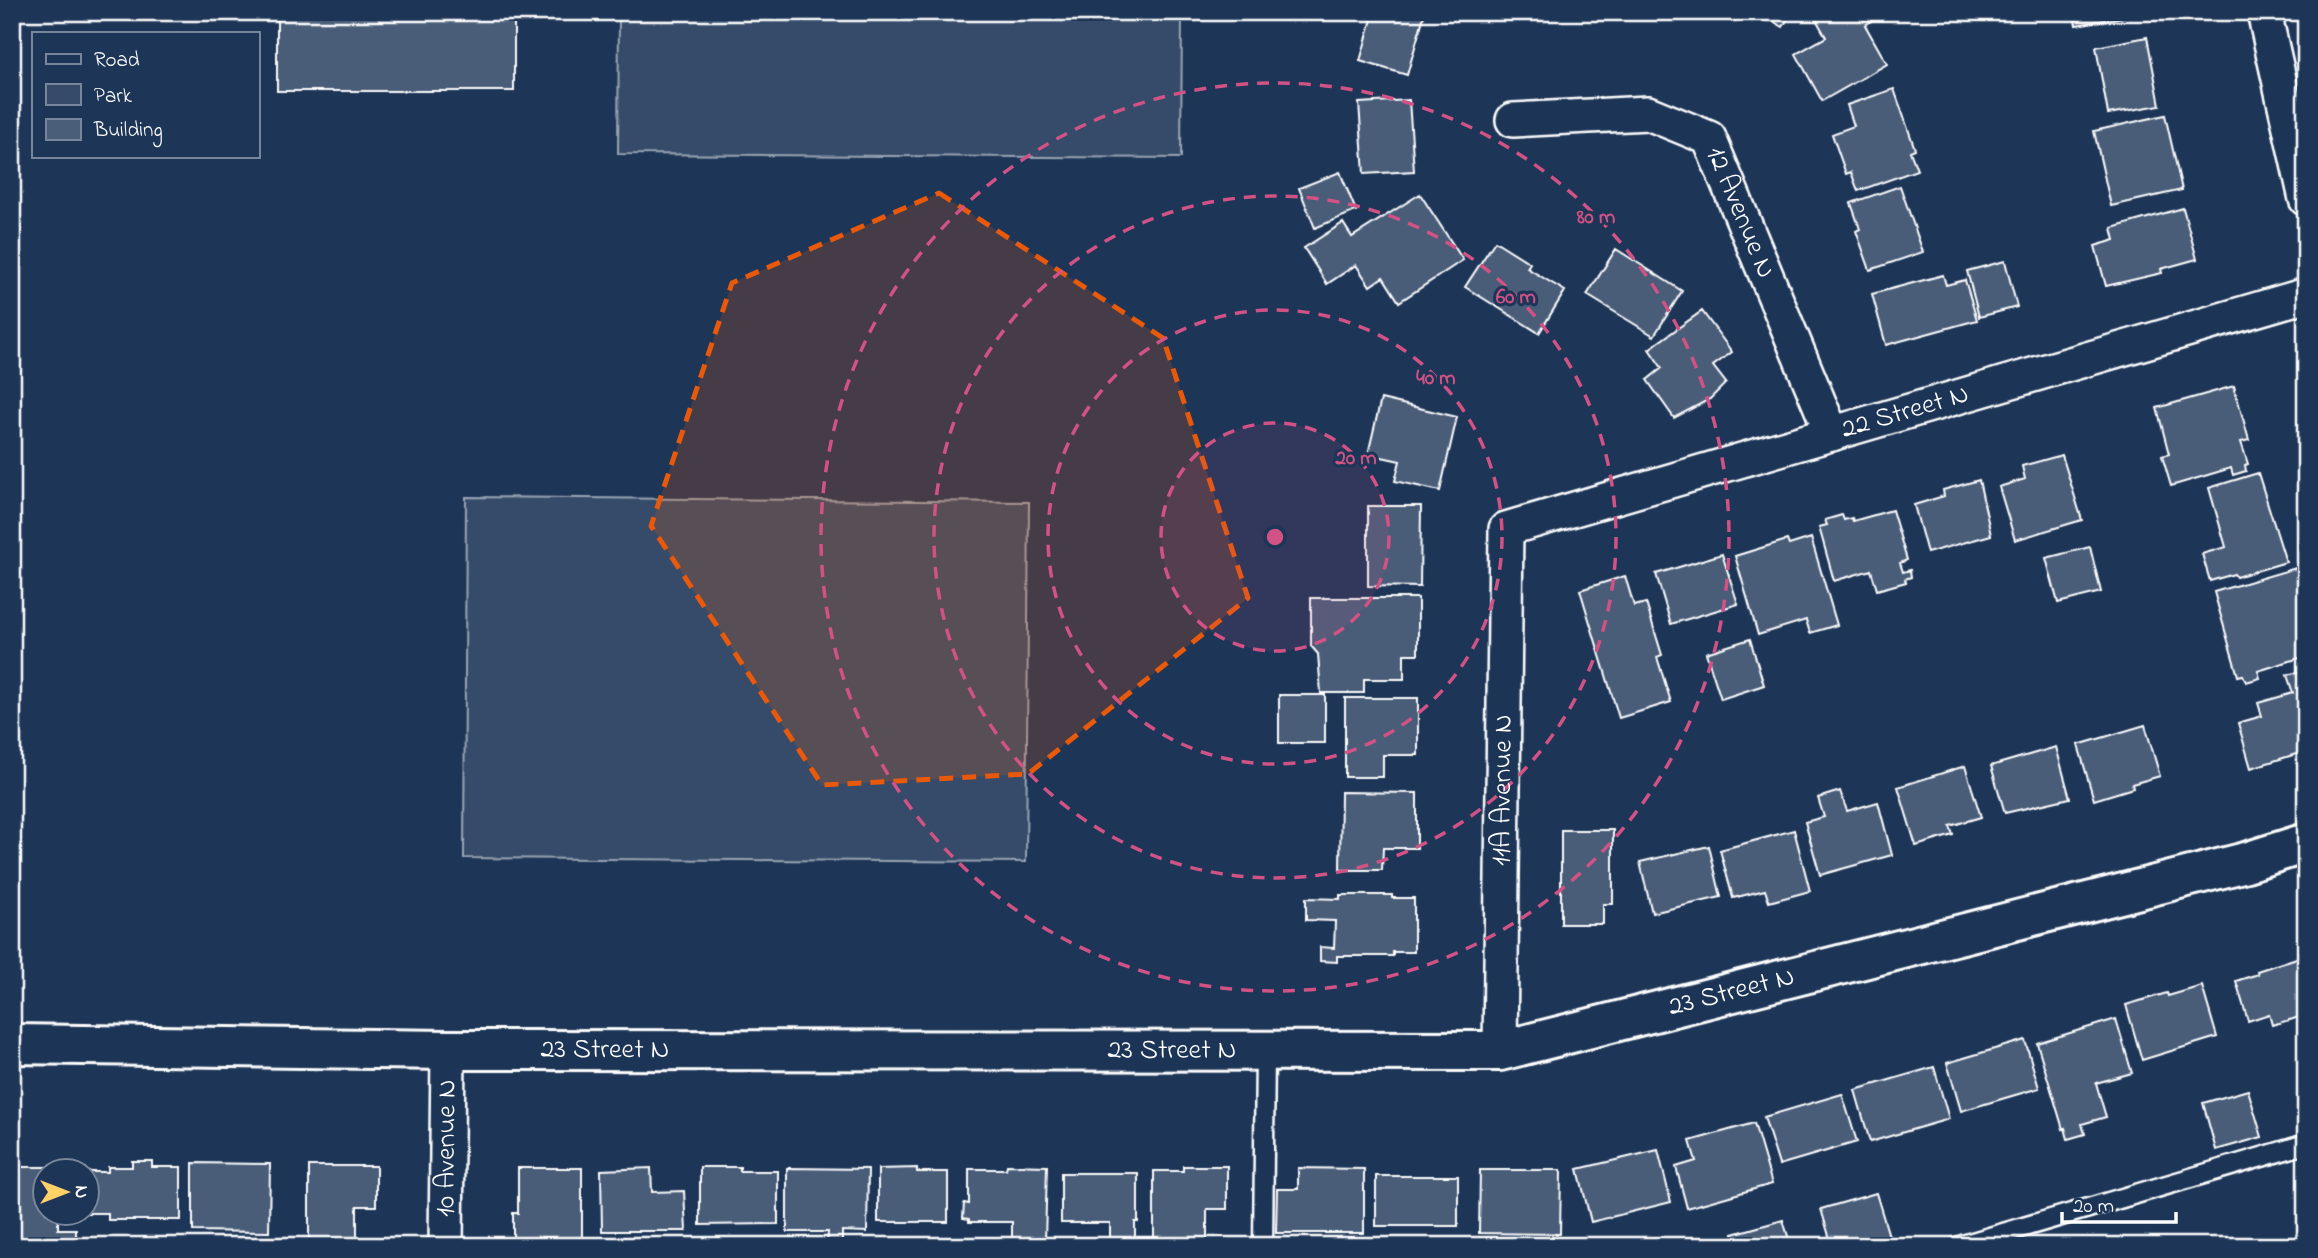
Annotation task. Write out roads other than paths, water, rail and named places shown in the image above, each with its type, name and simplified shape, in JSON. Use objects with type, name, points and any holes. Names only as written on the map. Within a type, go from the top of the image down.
[{"type":"street","points":[[2264,12],[2306,199]]},
{"type":"street","name":"12 Avenue N","points":[[1513,120],[1648,113],[1709,138],[1832,434]]},
{"type":"street","name":"22 Street N","points":[[1506,529],[2306,295]]},
{"type":"street","name":"11A Avenue N","points":[[1500,1051],[1506,529]]},
{"type":"street","name":"23 Street N","points":[[12,1044],[448,1050],[1500,1051],[2246,862],[2306,842]]},
{"type":"street","name":"10 Avenue N","points":[[446,1246],[448,1050]]},
{"type":"lane","points":[[1263,1246],[1265,1051]]},
{"type":"lane","points":[[1959,1246],[2306,1144]]}]
